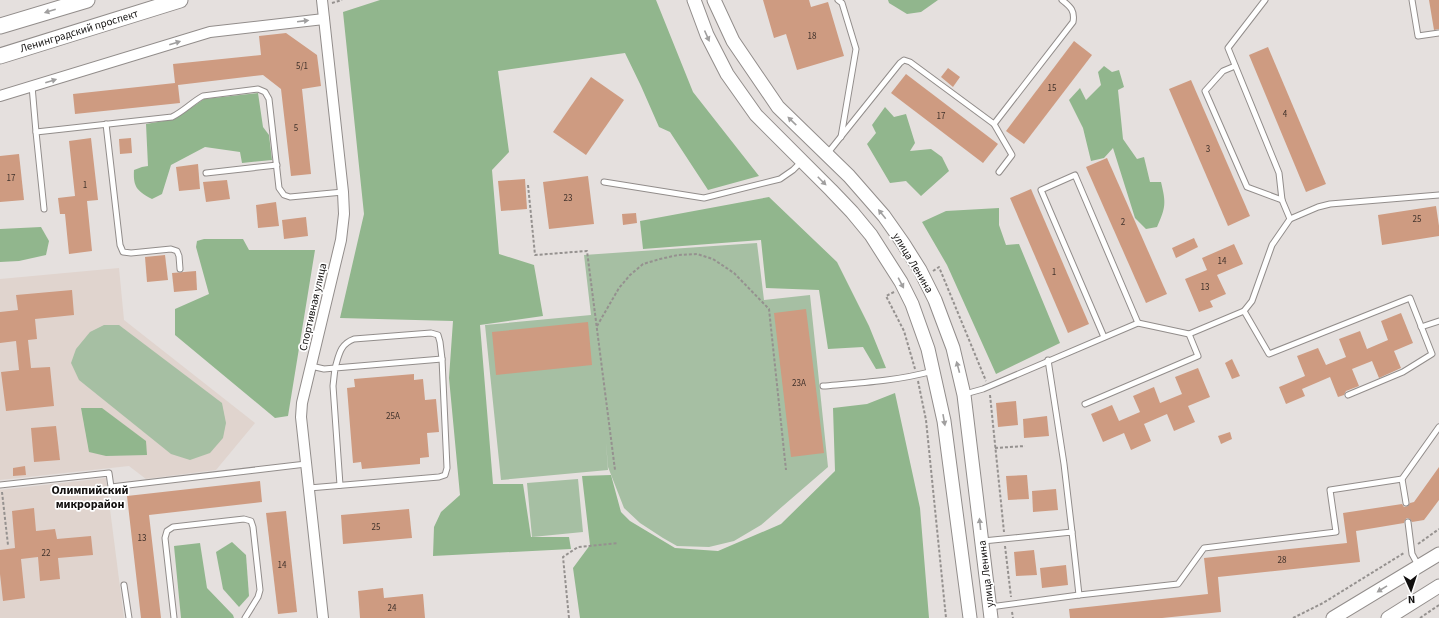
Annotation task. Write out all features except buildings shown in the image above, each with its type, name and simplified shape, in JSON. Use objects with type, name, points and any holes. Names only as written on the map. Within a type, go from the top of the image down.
[{"type":"main road","points":[[0,26],[88,0]]},
{"type":"main road","name":"Ленинградский проспект","points":[[0,56],[180,0]]},
{"type":"street","name":"Спортивная улица","points":[[322,0],[344,192],[344,214],[341,240],[302,403],[301,417],[323,618]]},
{"type":"street","name":"улица Ленина","points":[[694,0],[706,35],[726,74],[763,122],[852,212],[887,259],[912,304],[934,371],[944,421],[970,618]]},
{"type":"street","name":"улица Ленина","points":[[714,0],[733,41],[778,107],[849,176],[884,216],[920,270],[935,300],[953,348],[964,395],[990,612]]},
{"type":"street","points":[[0,96],[210,32],[324,19]]},
{"type":"street","points":[[763,122],[778,107]]},
{"type":"street","points":[[950,461],[972,459]]},
{"type":"street","points":[[1334,618],[1439,554]]},
{"type":"street","points":[[1391,617],[1439,586]]},
{"type":"lane","points":[[838,0],[842,3],[856,49],[841,138]]},
{"type":"lane","points":[[994,124],[1073,22],[1074,14],[1070,6],[1062,0]]},
{"type":"lane","points":[[1265,0],[1228,48],[1279,172],[1282,200],[1290,219]]},
{"type":"lane","points":[[1412,0],[1418,36],[1439,33]]},
{"type":"lane","points":[[827,154],[904,60],[910,62],[994,124],[1012,155],[999,172]]},
{"type":"lane","points":[[1235,66],[1223,71],[1204,91],[1247,187],[1282,200]]},
{"type":"lane","points":[[32,86],[44,209]]},
{"type":"lane","points":[[36,132],[172,117],[179,114],[203,96],[258,89],[265,92],[269,99],[280,188],[284,196],[290,197],[344,192]]},
{"type":"lane","points":[[106,124],[120,245],[123,252],[131,253],[171,249],[177,251],[180,269]]},
{"type":"lane","points":[[604,182],[704,198],[780,178],[793,170],[802,161]]},
{"type":"lane","points":[[206,173],[277,165]]},
{"type":"lane","points":[[1104,337],[1041,190],[1075,175],[1138,323]]},
{"type":"lane","points":[[964,395],[989,387],[1048,360],[1138,323],[1189,334],[1244,311],[1252,301],[1272,245],[1290,219],[1318,207],[1330,204],[1439,195]]},
{"type":"lane","points":[[1244,311],[1269,354],[1410,298],[1432,354],[1403,372],[1348,395]]},
{"type":"lane","points":[[1422,327],[1439,321]]},
{"type":"lane","points":[[309,488],[439,477],[445,475],[447,468],[442,359],[438,335],[431,332],[362,338],[346,341],[339,353],[335,368],[333,386],[340,485]]},
{"type":"lane","points":[[1085,404],[1198,356],[1189,334]]},
{"type":"lane","points":[[311,366],[324,369],[442,359]]},
{"type":"lane","points":[[1048,360],[1064,464],[1079,595]]},
{"type":"lane","points":[[823,386],[867,382],[934,371]]},
{"type":"lane","points":[[1406,503],[1402,479],[1439,427]]},
{"type":"lane","points":[[1,485],[109,473],[111,487],[306,464]]},
{"type":"lane","points":[[990,612],[1011,604],[1178,584],[1204,548],[1336,532],[1330,490],[1402,479]]},
{"type":"lane","points":[[174,618],[165,538],[167,531],[173,527],[244,519],[251,521],[253,527],[260,590],[258,597],[245,618]]},
{"type":"lane","points":[[1408,522],[1411,549],[1414,559],[1419,566]]},
{"type":"lane","points":[[982,541],[1072,532]]},
{"type":"lane","points":[[124,585],[129,618]]},
{"type":"path","points":[[528,185],[535,255],[587,251],[615,470]]},
{"type":"path","points":[[597,326],[619,288],[630,275],[643,264],[666,257],[697,254],[713,259],[734,273],[770,309],[786,470]]},
{"type":"path","points":[[939,268],[989,387],[1013,618]]},
{"type":"path","points":[[926,420],[946,618]]},
{"type":"path","points":[[995,448],[1025,446]]},
{"type":"path","points":[[1,485],[8,545]]},
{"type":"path","points":[[1293,618],[1323,602],[1411,549],[1439,529]]},
{"type":"path","points":[[569,618],[563,556],[578,547],[618,543]]},
{"type":"path","points":[[1420,618],[1439,605]]},
{"type":"shaded area","points":[[119,268],[124,320],[255,423],[216,470],[146,479],[129,466],[0,480],[0,279]]},
{"type":"shaded area","points":[[106,478],[124,618],[0,618],[0,490]]},
{"type":"green space","points":[[380,0],[656,0],[693,92],[759,176],[708,190],[670,132],[659,127],[625,53],[498,71],[509,152],[492,170],[499,254],[534,265],[543,316],[480,325],[493,484],[523,484],[531,537],[569,537],[571,549],[433,556],[434,527],[441,512],[460,495],[449,378],[453,321],[340,318],[364,214],[343,12]]},
{"type":"green space","points":[[888,0],[938,0],[921,12],[907,14],[889,3]]},
{"type":"green space","points":[[1104,66],[1112,72],[1119,70],[1124,87],[1118,90],[1123,139],[1137,159],[1144,157],[1150,182],[1161,182],[1164,195],[1164,210],[1157,227],[1146,229],[1135,218],[1113,148],[1104,158],[1091,161],[1083,128],[1069,100],[1080,88],[1086,100],[1101,85],[1098,72]]},
{"type":"green space","points":[[258,93],[263,127],[269,135],[272,160],[242,163],[240,152],[205,147],[171,165],[162,194],[152,199],[139,191],[134,181],[134,170],[148,166],[146,124],[175,119],[204,99]]},
{"type":"green space","points":[[885,107],[894,117],[906,114],[915,143],[910,151],[931,149],[942,157],[949,171],[921,196],[906,181],[890,183],[867,144],[876,133],[872,125]]},
{"type":"green space","points":[[769,197],[837,262],[869,326],[886,368],[876,369],[863,347],[828,349],[819,290],[766,288],[761,240],[643,249],[640,221]]},
{"type":"green space","points":[[999,208],[999,225],[1006,245],[1019,244],[1060,343],[996,374],[947,265],[922,222],[946,211]]},
{"type":"green space","points":[[41,227],[49,241],[46,255],[19,261],[0,262],[0,229]]},
{"type":"green space","points":[[204,239],[243,239],[249,250],[315,250],[288,416],[275,418],[175,335],[175,309],[209,294],[196,247],[197,241]]},
{"type":"green space","points":[[757,243],[764,300],[810,295],[828,467],[761,525],[734,541],[709,547],[677,546],[640,523],[624,508],[608,467],[606,442],[608,470],[501,480],[485,325],[591,315],[584,255]]},
{"type":"green space","points":[[104,325],[119,325],[222,403],[226,423],[223,438],[210,453],[190,460],[171,454],[79,380],[71,363],[76,349],[90,332]]},
{"type":"green space","points":[[895,393],[920,508],[929,618],[580,618],[573,568],[590,545],[582,476],[611,475],[621,512],[630,521],[675,548],[718,551],[781,524],[835,471],[833,408],[867,404]]},
{"type":"green space","points":[[81,408],[102,408],[146,441],[147,455],[106,456],[89,452]]},
{"type":"green space","points":[[578,479],[583,532],[532,537],[527,483]]},
{"type":"green space","points":[[232,542],[246,555],[249,596],[239,607],[223,589],[216,552]]},
{"type":"green space","points":[[200,543],[207,588],[233,615],[234,618],[181,618],[174,546]]},
{"type":"district","name":"Олимпийский микрорайон","points":[[90,497]]}]
